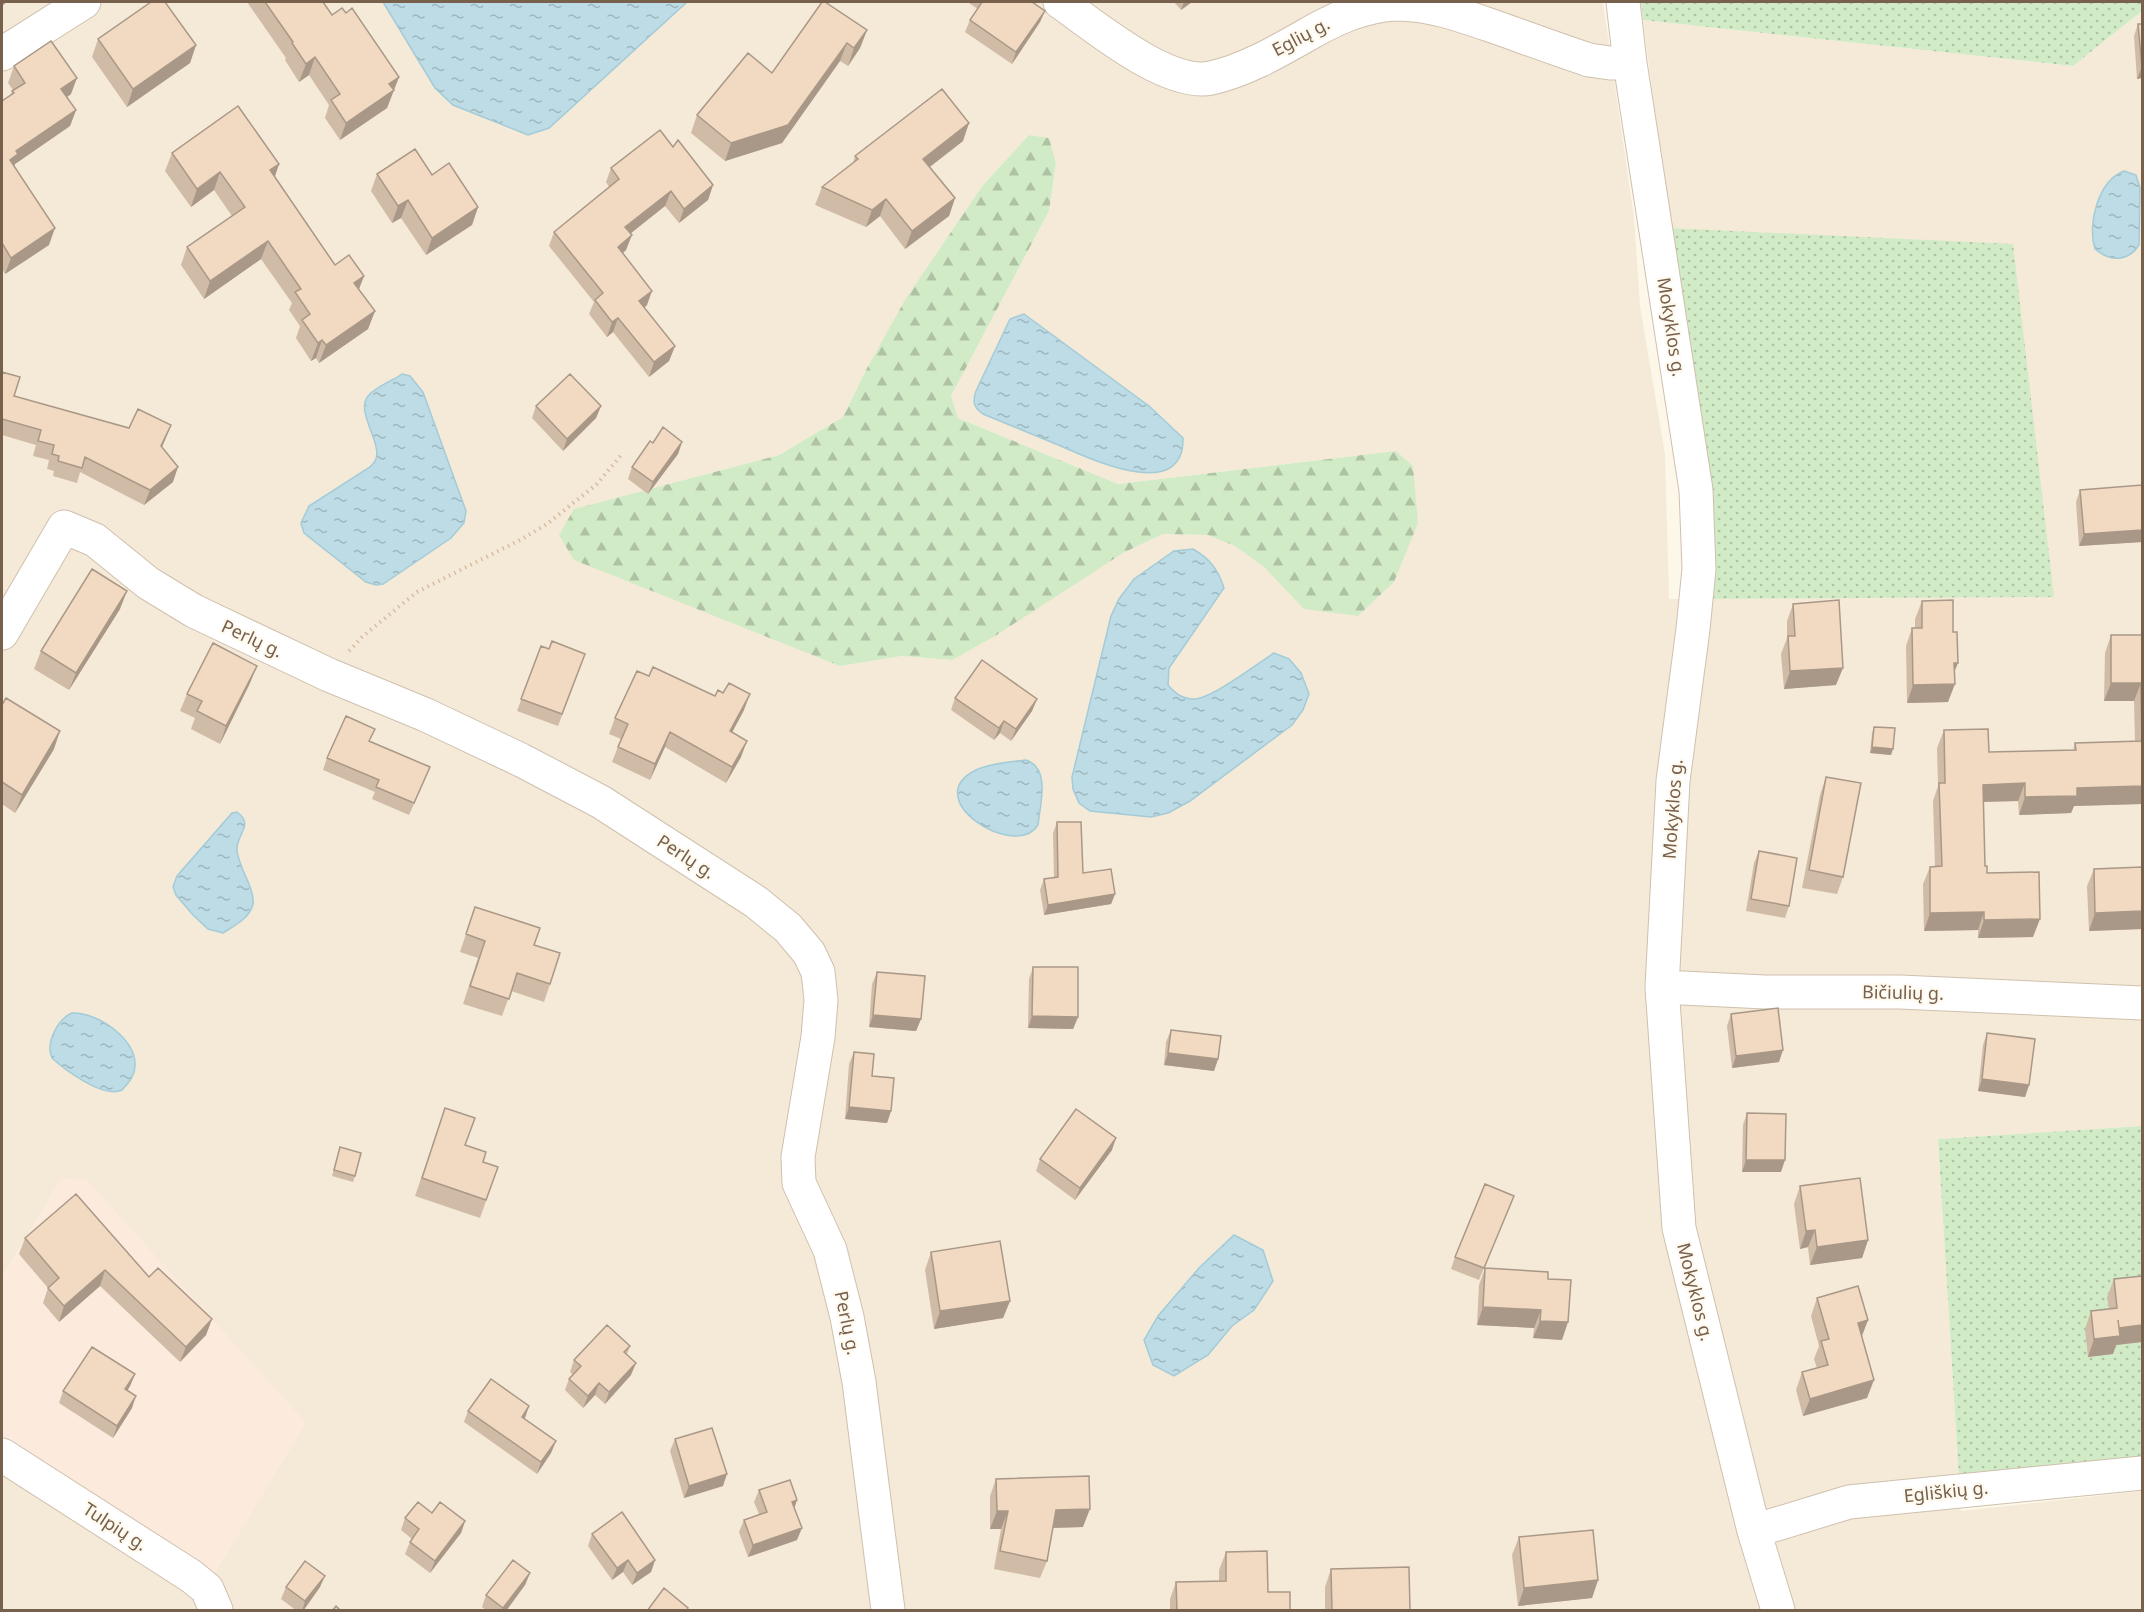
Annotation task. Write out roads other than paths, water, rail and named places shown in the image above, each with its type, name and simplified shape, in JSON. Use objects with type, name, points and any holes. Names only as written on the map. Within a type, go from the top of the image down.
[{"type":"street","points":[[2,54],[84,2]]},
{"type":"street","name":"Eglių g.","points":[[1060,2],[1157,67],[1184,77],[1210,78],[1240,68],[1288,46],[1331,21],[1357,11],[1395,4],[1427,7],[1463,16],[1589,60],[1630,63]]},
{"type":"street","name":"Mokyklos g.","points":[[1623,2],[1630,63],[1696,501],[1699,569],[1673,781],[1662,987],[1679,1228],[1754,1531],[1778,1611]]},
{"type":"street","name":"Perlų g.","points":[[2,633],[63,527],[95,540],[148,583],[194,611],[329,675],[426,715],[521,760],[601,802],[756,902],[788,928],[809,953],[818,972],[821,1000],[818,1037],[798,1157],[799,1184],[830,1251],[847,1317],[858,1382],[888,1611]]},
{"type":"street","name":"Bičiulių g.","points":[[1662,987],[1765,992],[1900,992],[2142,1003]]},
{"type":"street","name":"Tulpių g.","points":[[2,1455],[191,1576],[207,1589],[216,1611]]},
{"type":"street","name":"Egliškių g.","points":[[1754,1531],[1849,1502],[2142,1473]]},
{"type":"water","points":[[383,2],[687,2],[549,128],[528,135],[453,105],[435,88]]},
{"type":"water","points":[[2124,171],[2136,175],[2140,188],[2139,245],[2130,255],[2113,258],[2095,249],[2092,228],[2101,193],[2115,176]]},
{"type":"water","points":[[1024,314],[1149,406],[1183,438],[1179,458],[1168,469],[1151,473],[1110,465],[980,412],[975,404],[976,391],[1010,319]]},
{"type":"water","points":[[402,374],[410,376],[423,392],[466,511],[464,523],[451,538],[383,584],[376,585],[366,582],[304,533],[301,523],[309,506],[370,467],[374,462],[377,452],[366,417],[365,401],[376,389]]},
{"type":"water","points":[[1193,549],[1213,565],[1224,588],[1169,668],[1168,685],[1181,696],[1192,699],[1200,698],[1221,688],[1274,653],[1289,659],[1301,673],[1309,694],[1303,710],[1292,725],[1190,801],[1168,813],[1151,817],[1090,811],[1079,803],[1073,789],[1072,777],[1111,616],[1119,599],[1134,579],[1174,551]]},
{"type":"water","points":[[1026,760],[1034,764],[1039,771],[1042,788],[1038,825],[1027,834],[1011,836],[993,831],[977,822],[964,810],[958,796],[961,782],[976,770],[994,764]]},
{"type":"water","points":[[237,812],[242,817],[245,826],[237,844],[238,857],[251,891],[253,904],[245,917],[223,933],[208,929],[176,895],[173,887],[177,876],[232,813]]},
{"type":"water","points":[[72,1013],[93,1017],[103,1022],[123,1037],[130,1046],[134,1056],[135,1070],[122,1090],[114,1092],[95,1087],[75,1076],[52,1058],[50,1045],[54,1032],[62,1020]]},
{"type":"water","points":[[1234,1235],[1263,1250],[1273,1281],[1254,1310],[1232,1326],[1208,1355],[1174,1376],[1153,1365],[1144,1340],[1158,1316],[1199,1268]]}]
